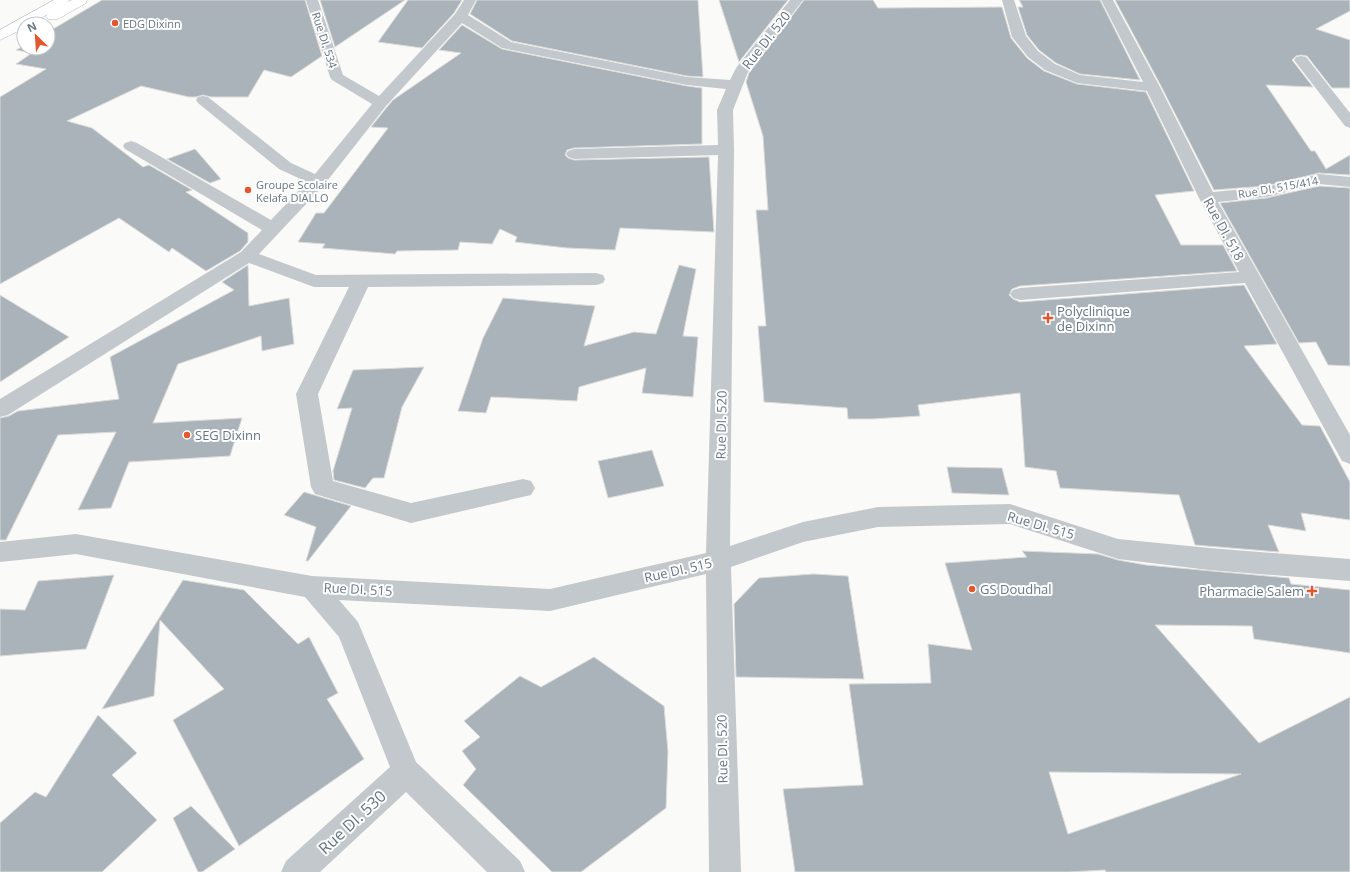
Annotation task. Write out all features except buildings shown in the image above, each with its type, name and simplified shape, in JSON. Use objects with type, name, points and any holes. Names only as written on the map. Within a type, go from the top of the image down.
[{"type":"main road","points":[[0,36],[64,0]]},
{"type":"main road","points":[[54,16],[82,0]]},
{"type":"main road","points":[[0,48],[16,38]]},
{"type":"street","name":"Rue DI. 534","points":[[312,0],[337,77],[381,103]]},
{"type":"street","points":[[0,409],[247,256],[318,181],[381,103],[461,16],[470,0]]},
{"type":"street","name":"Rue DI. 520","points":[[725,872],[718,561],[726,150],[725,110],[741,71],[797,0]]},
{"type":"street","points":[[1008,0],[1019,36],[1033,54],[1050,67],[1077,79],[1153,87]]},
{"type":"street","name":"Rue DI. 518","points":[[1106,0],[1153,87],[1206,198],[1350,455]]},
{"type":"street","points":[[461,16],[507,45],[687,81],[736,84]]},
{"type":"street","points":[[1301,60],[1350,123]]},
{"type":"street","points":[[203,100],[285,166],[318,181]]},
{"type":"street","points":[[131,146],[274,229]]},
{"type":"street","points":[[574,154],[726,150]]},
{"type":"street","name":"Rue DI. 515/414","points":[[1206,198],[1266,192],[1319,179],[1350,182]]},
{"type":"street","points":[[247,256],[314,281],[596,279]]},
{"type":"street","points":[[1020,294],[1251,277]]},
{"type":"street","points":[[361,281],[307,394],[323,487],[411,513],[523,488]]},
{"type":"street","name":"Rue DI. 515","points":[[0,552],[76,544],[312,587],[550,600],[718,561],[803,532],[878,517],[1010,514],[1118,549],[1209,559],[1350,570]]},
{"type":"street","points":[[312,587],[349,630],[406,772],[509,872]]},
{"type":"street","name":"Rue DI. 530","points":[[297,872],[406,772]]},
{"type":"place","name":"EDG Dixinn","points":[[115,23]]},
{"type":"place","name":"Groupe Scolaire Kelafa DIALLO","points":[[248,190]]},
{"type":"place","name":"Polyclinique de Dixinn","points":[[1048,318]]},
{"type":"place","name":"SEG Dixinn","points":[[187,435]]},
{"type":"place","name":"GS Doudhal","points":[[972,589]]},
{"type":"place","name":"Pharmacie Salem","points":[[1312,591]]}]
